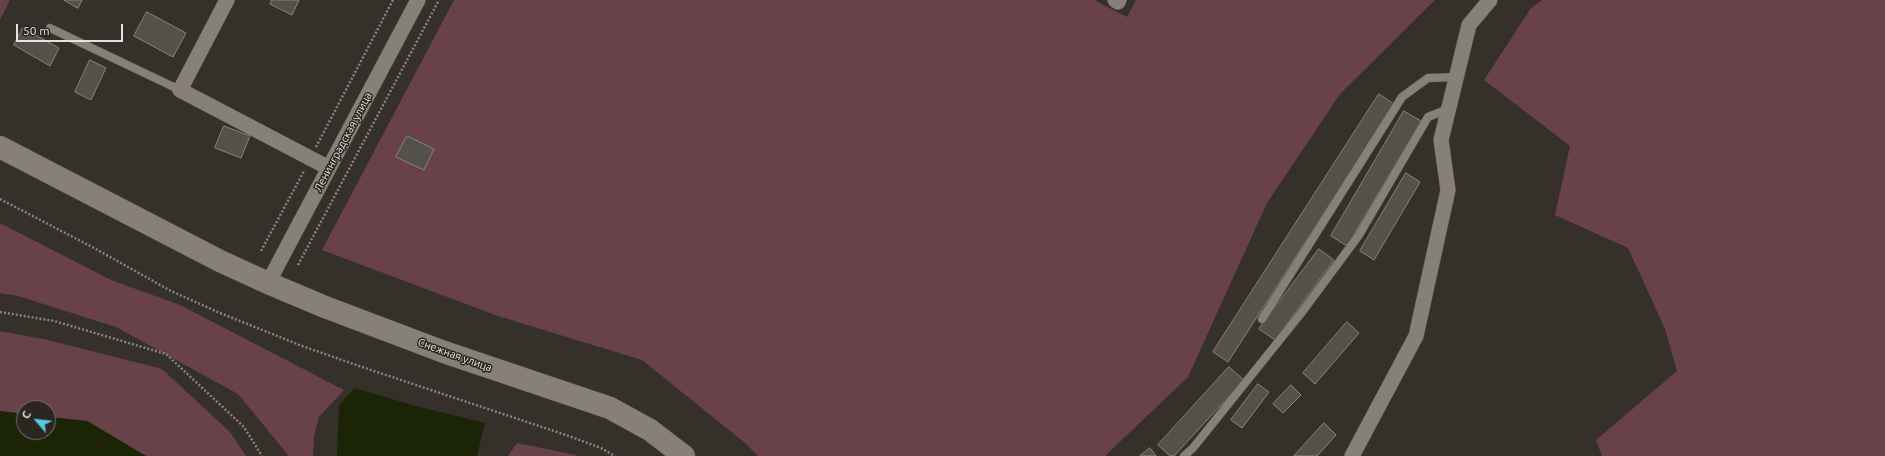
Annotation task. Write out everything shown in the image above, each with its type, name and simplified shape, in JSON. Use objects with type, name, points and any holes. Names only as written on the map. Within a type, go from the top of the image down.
[{"type":"street","points":[[227,0],[180,90],[329,168]]},
{"type":"street","name":"Ленинградская улица","points":[[268,283],[418,0]]},
{"type":"street","points":[[1115,0],[1118,2],[1120,0]]},
{"type":"street","points":[[1352,456],[1416,336],[1448,190],[1441,140],[1469,25],[1490,0]]},
{"type":"street","name":"Снежная улица","points":[[0,147],[220,261],[268,283],[325,307],[444,352],[610,408],[650,430],[684,456]]},
{"type":"lane","points":[[50,28],[180,90]]},
{"type":"lane","points":[[1262,319],[1402,97],[1428,78],[1456,77]]},
{"type":"lane","points":[[1184,456],[1193,448],[1302,312],[1358,235],[1428,117],[1448,109]]},
{"type":"path","points":[[261,251],[393,0]]},
{"type":"path","points":[[298,265],[439,0]]},
{"type":"path","points":[[0,199],[172,291],[220,313],[302,346],[566,435],[601,448],[615,456]]},
{"type":"path","points":[[0,312],[54,321],[166,354],[244,427],[262,456]]},
{"type":"shaded area","points":[[0,0],[10,0],[0,20]]},
{"type":"shaded area","points":[[454,0],[1094,0],[1127,17],[1136,0],[1435,0],[1340,94],[1267,203],[1188,377],[1105,456],[758,456],[745,443],[642,360],[498,316],[322,250]]},
{"type":"shaded area","points":[[1542,0],[1885,0],[1885,456],[1602,456],[1596,440],[1677,371],[1665,329],[1628,248],[1555,215],[1570,146],[1484,80],[1531,8]]},
{"type":"shaded area","points":[[0,223],[111,280],[180,305],[344,390],[319,417],[314,436],[313,456],[289,456],[238,394],[116,327],[18,296],[0,293]]},
{"type":"shaded area","points":[[0,331],[48,340],[162,369],[230,432],[246,456],[146,456],[87,421],[56,418],[56,400],[16,400],[16,413],[0,411]]},
{"type":"shaded area","points":[[355,388],[412,405],[485,423],[477,456],[337,456],[339,405]]},
{"type":"shaded area","points":[[0,411],[16,413],[16,440],[56,440],[56,418],[87,421],[146,456],[0,456]]},
{"type":"shaded area","points":[[517,443],[576,455],[577,456],[508,456]]},
{"type":"building","points":[[64,0],[82,0],[78,8]]},
{"type":"building","points":[[272,0],[299,0],[292,15],[270,4]]},
{"type":"building","points":[[147,12],[186,33],[173,57],[134,36]]},
{"type":"building","points":[[23,28],[59,48],[50,66],[14,45]]},
{"type":"building","points":[[90,60],[106,68],[91,100],[75,92]]},
{"type":"building","points":[[1379,94],[1394,104],[1228,362],[1213,352]]},
{"type":"building","points":[[1404,111],[1421,121],[1347,246],[1331,236]]},
{"type":"building","points":[[224,126],[250,136],[241,158],[215,148]]},
{"type":"building","points":[[407,136],[434,149],[424,170],[396,157]]},
{"type":"building","points":[[1406,173],[1420,182],[1374,260],[1360,251]]},
{"type":"building","points":[[1319,249],[1334,260],[1275,340],[1259,329]]},
{"type":"building","points":[[1347,322],[1359,333],[1315,384],[1303,373]]},
{"type":"building","points":[[1229,367],[1244,380],[1174,456],[1170,456],[1158,445]]},
{"type":"building","points":[[1258,384],[1269,392],[1242,428],[1231,420]]},
{"type":"building","points":[[1291,385],[1301,395],[1283,413],[1273,404]]},
{"type":"building","points":[[1324,423],[1336,435],[1317,456],[1294,456]]},
{"type":"building","points":[[1150,448],[1156,456],[1140,456]]}]
